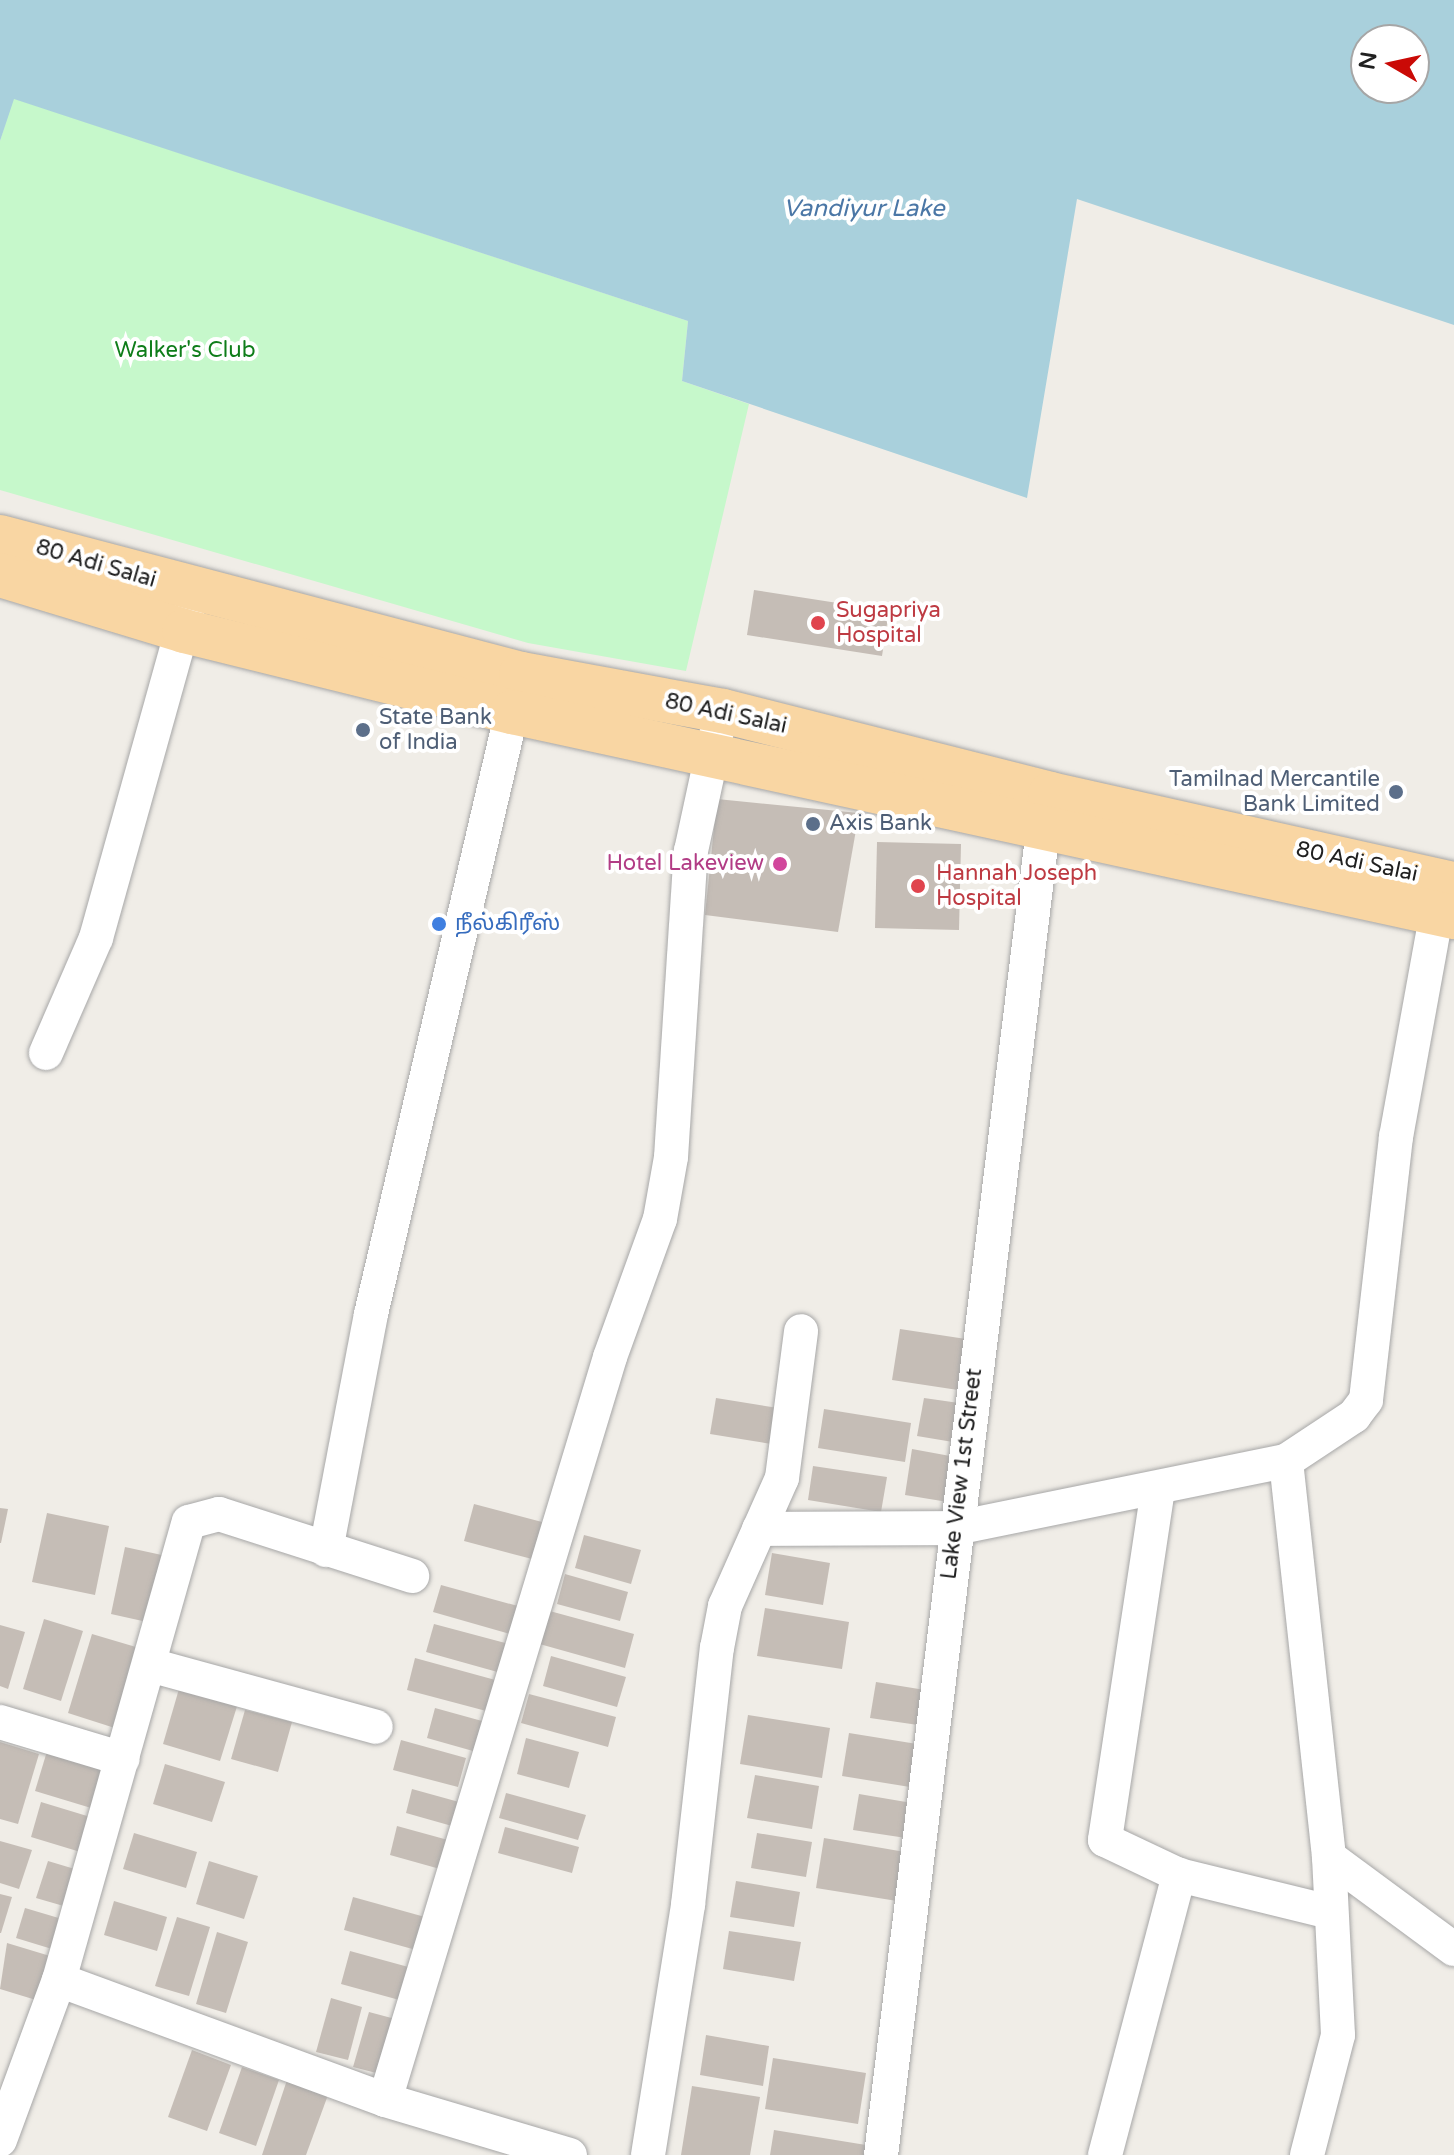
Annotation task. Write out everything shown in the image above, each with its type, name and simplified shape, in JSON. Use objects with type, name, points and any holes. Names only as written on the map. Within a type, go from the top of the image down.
[{"type":"main road","name":"80 Adi Salai","points":[[0,537],[188,611]]},
{"type":"main road","name":"80 Adi Salai","points":[[0,575],[188,611],[517,693],[710,753],[1044,809],[1447,899]]},
{"type":"main road","name":"80 Adi Salai","points":[[517,693],[723,711],[1044,809]]},
{"type":"street","points":[[46,1053],[96,938],[188,611]]},
{"type":"street","points":[[326,1550],[371,1314],[517,693]]},
{"type":"street","points":[[385,2100],[610,1357],[660,1219],[671,1157],[691,851],[710,753],[723,711]]},
{"type":"street","name":"Lake View 1st Street","points":[[881,2155],[1044,809]]},
{"type":"street","points":[[759,1529],[956,1528],[1158,1489],[1286,1461],[1366,1400],[1396,1137],[1447,899]]},
{"type":"street","points":[[648,2155],[688,1905],[717,1648],[725,1606],[782,1478],[801,1331]]},
{"type":"street","points":[[1286,1461],[1329,1857],[1336,2059],[1307,2155]]},
{"type":"street","points":[[1158,1489],[1105,1840],[1179,1875],[1330,1912]]},
{"type":"street","points":[[0,2140],[59,1980],[189,1522],[199,1514],[412,1576]]},
{"type":"street","points":[[150,1665],[376,1727]]},
{"type":"street","points":[[0,1722],[123,1759]]},
{"type":"street","points":[[1329,1857],[1454,1949]]},
{"type":"street","points":[[1105,2155],[1179,1875]]},
{"type":"street","points":[[59,1980],[385,2100],[570,2155]]},
{"type":"green space","name":"Walker's Club","points":[[13,98],[688,321],[682,381],[749,404],[686,671],[528,643],[0,490],[0,141]]},
{"type":"water","name":"Vandiyur Lake","points":[[0,0],[1454,0],[1454,325],[1077,199],[1027,498],[682,381],[688,321],[14,99],[0,141]]},
{"type":"building","name":"Sugapriya Hospital","points":[[754,590],[889,611],[882,656],[747,635]]},
{"type":"building","name":"Hotel Lakeview","points":[[717,799],[859,813],[838,932],[705,915]]},
{"type":"building","name":"Hannah Joseph Hospital","points":[[877,842],[961,844],[959,930],[875,928]]},
{"type":"building","points":[[900,1329],[966,1339],[958,1390],[892,1380]]},
{"type":"building","points":[[716,1398],[784,1409],[778,1445],[710,1434]]},
{"type":"building","points":[[924,1398],[966,1404],[959,1443],[917,1436]]},
{"type":"building","points":[[824,1409],[911,1423],[905,1462],[818,1448]]},
{"type":"building","points":[[912,1449],[961,1458],[954,1503],[905,1495]]},
{"type":"building","points":[[813,1466],[887,1477],[881,1512],[808,1500]]},
{"type":"building","points":[[474,1504],[542,1522],[532,1559],[464,1541]]},
{"type":"building","points":[[0,1508],[8,1509],[1,1543],[0,1543]]},
{"type":"building","points":[[47,1513],[109,1526],[95,1595],[32,1582]]},
{"type":"building","points":[[584,1535],[641,1550],[631,1584],[575,1568]]},
{"type":"building","points":[[125,1547],[171,1557],[156,1624],[111,1614]]},
{"type":"building","points":[[772,1553],[830,1563],[823,1605],[765,1595]]},
{"type":"building","points":[[565,1574],[628,1592],[620,1621],[557,1604]]},
{"type":"building","points":[[441,1585],[525,1608],[517,1636],[433,1612]]},
{"type":"building","points":[[765,1608],[849,1622],[842,1669],[757,1656]]},
{"type":"building","points":[[546,1610],[634,1634],[625,1668],[536,1643]]},
{"type":"building","points":[[44,1619],[83,1631],[61,1701],[23,1689]]},
{"type":"building","points":[[434,1624],[509,1644],[501,1673],[426,1652]]},
{"type":"building","points":[[0,1625],[25,1632],[8,1689],[0,1686]]},
{"type":"building","points":[[92,1634],[146,1650],[121,1730],[68,1713]]},
{"type":"building","points":[[551,1656],[626,1677],[617,1707],[543,1686]]},
{"type":"building","points":[[415,1658],[499,1681],[490,1712],[407,1690]]},
{"type":"building","points":[[181,1682],[239,1700],[220,1761],[163,1744]]},
{"type":"building","points":[[876,1682],[931,1691],[925,1726],[870,1718]]},
{"type":"building","points":[[529,1694],[616,1717],[608,1747],[521,1723]]},
{"type":"building","points":[[435,1708],[482,1721],[473,1751],[427,1738]]},
{"type":"building","points":[[245,1710],[292,1722],[278,1772],[231,1759]]},
{"type":"building","points":[[748,1715],[830,1728],[822,1778],[740,1764]]},
{"type":"building","points":[[849,1733],[917,1744],[910,1787],[842,1776]]},
{"type":"building","points":[[526,1738],[579,1752],[569,1788],[517,1774]]},
{"type":"building","points":[[401,1740],[466,1758],[458,1787],[393,1770]]},
{"type":"building","points":[[0,1742],[39,1754],[18,1824],[0,1819]]},
{"type":"building","points":[[48,1748],[114,1768],[101,1811],[35,1791]]},
{"type":"building","points":[[165,1764],[225,1782],[212,1822],[153,1804]]},
{"type":"building","points":[[755,1775],[819,1786],[812,1829],[747,1818]]},
{"type":"building","points":[[412,1789],[459,1802],[452,1826],[406,1813]]},
{"type":"building","points":[[506,1793],[586,1815],[578,1840],[499,1818]]},
{"type":"building","points":[[859,1794],[912,1803],[906,1838],[853,1830]]},
{"type":"building","points":[[41,1802],[97,1819],[87,1854],[31,1837]]},
{"type":"building","points":[[397,1826],[448,1840],[440,1869],[390,1855]]},
{"type":"building","points":[[505,1827],[579,1847],[572,1873],[498,1853]]},
{"type":"building","points":[[134,1833],[197,1852],[186,1888],[123,1869]]},
{"type":"building","points":[[757,1833],[812,1842],[806,1877],[751,1868]]},
{"type":"building","points":[[824,1838],[905,1852],[897,1901],[816,1888]]},
{"type":"building","points":[[0,1841],[32,1850],[19,1889],[0,1883]]},
{"type":"building","points":[[48,1861],[78,1870],[67,1907],[36,1898]]},
{"type":"building","points":[[209,1861],[258,1876],[244,1919],[196,1904]]},
{"type":"building","points":[[736,1881],[800,1892],[794,1927],[730,1917]]},
{"type":"building","points":[[0,1894],[12,1897],[1,1933],[0,1933]]},
{"type":"building","points":[[353,1897],[425,1917],[416,1950],[344,1930]]},
{"type":"building","points":[[114,1901],[167,1917],[157,1951],[104,1935]]},
{"type":"building","points":[[25,1908],[62,1919],[52,1949],[16,1938]]},
{"type":"building","points":[[177,1917],[210,1927],[189,1996],[155,1986]]},
{"type":"building","points":[[729,1931],[801,1942],[794,1981],[723,1969]]},
{"type":"building","points":[[217,1932],[248,1942],[226,2013],[196,2004]]},
{"type":"building","points":[[7,1943],[50,1956],[36,2000],[0,1989]]},
{"type":"building","points":[[350,1951],[412,1968],[403,2001],[341,1984]]},
{"type":"building","points":[[331,1998],[362,2007],[348,2060],[316,2052]]},
{"type":"building","points":[[369,2012],[399,2020],[384,2075],[353,2067]]},
{"type":"building","points":[[706,2035],[769,2046],[763,2086],[700,2075]]},
{"type":"building","points":[[192,2050],[231,2065],[207,2131],[168,2117]]},
{"type":"building","points":[[773,2058],[866,2073],[858,2124],[765,2109]]},
{"type":"building","points":[[242,2067],[279,2080],[256,2146],[219,2133]]},
{"type":"building","points":[[287,2080],[328,2095],[306,2155],[262,2155]]},
{"type":"building","points":[[692,2086],[760,2097],[750,2155],[681,2155]]},
{"type":"building","points":[[774,2130],[866,2145],[864,2155],[770,2155]]},
{"type":"place","name":"Sugapriya Hospital","points":[[818,623]]},
{"type":"place","name":"State Bank of India","points":[[363,730]]},
{"type":"place","name":"Tamilnad Mercantile Bank Limited","points":[[1396,792]]},
{"type":"place","name":"Axis Bank","points":[[813,824]]},
{"type":"place","name":"Hotel Lakeview","points":[[780,864]]},
{"type":"place","name":"Hannah Joseph Hospital","points":[[918,886]]},
{"type":"place","name":"நீல்கிரீஸ்","points":[[439,924]]}]
